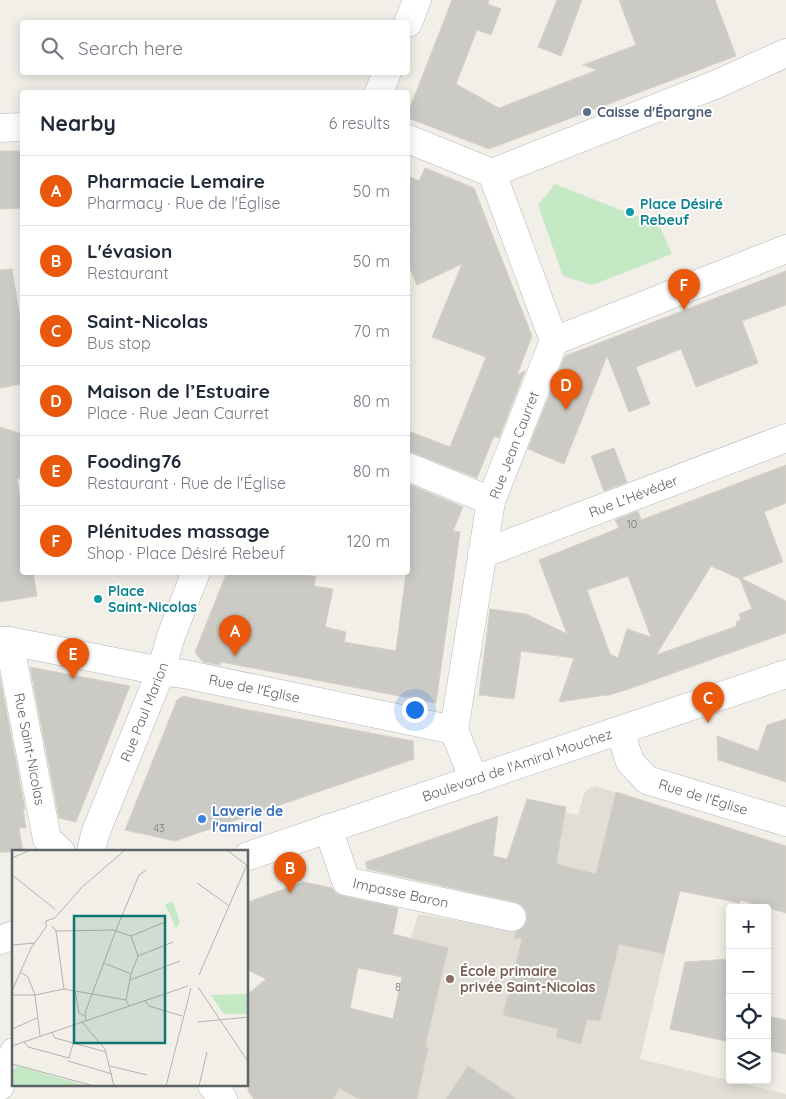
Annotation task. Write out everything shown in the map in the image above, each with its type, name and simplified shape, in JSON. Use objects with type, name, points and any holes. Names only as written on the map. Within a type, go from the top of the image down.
[{"type":"street","points":[[409,20],[417,0]]},
{"type":"street","points":[[410,140],[492,172],[717,84],[786,53]]},
{"type":"street","points":[[380,90],[386,75]]},
{"type":"street","points":[[0,128],[20,127]]},
{"type":"street","points":[[492,172],[554,341],[786,249]]},
{"type":"street","name":"Rue Jean Caurret","points":[[454,730],[491,500],[554,341]]},
{"type":"street","name":"Rue L'Hévéder","points":[[482,554],[786,438]]},
{"type":"street","points":[[410,468],[491,500]]},
{"type":"street","name":"Rue Paul Marion","points":[[92,850],[95,834],[161,671],[171,636],[195,575]]},
{"type":"street","name":"Rue de l'Église","points":[[4,641],[184,674],[454,730]]},
{"type":"street","name":"Rue Saint-Nicolas","points":[[4,641],[48,839],[59,850]]},
{"type":"street","name":"Boulevard de l'Amiral Mouchez","points":[[249,856],[786,674]]},
{"type":"street","points":[[454,730],[474,780]]},
{"type":"street","name":"Rue de l'Église","points":[[620,731],[630,762],[647,780],[786,822]]},
{"type":"street","name":"Impasse Baron","points":[[328,828],[346,881],[512,917]]},
{"type":"street","points":[[0,940],[12,936]]},
{"type":"street","points":[[0,1086],[12,1057]]},
{"type":"street","points":[[213,1086],[223,1099]]},
{"type":"shaded area","points":[[595,786],[660,807],[680,891],[640,1059],[726,1080],[726,1084],[744,1084],[786,1094],[786,1099],[333,1099],[339,1088],[392,1022],[418,914],[493,927],[518,924],[533,859],[555,864],[565,812],[578,815],[584,794],[588,789]]},
{"type":"green space","points":[[555,184],[659,225],[672,254],[592,285],[563,276],[538,205]]},
{"type":"building","points":[[452,0],[489,0],[488,4],[501,9],[491,35],[477,30],[456,84],[499,108],[597,70],[583,65],[636,45],[619,0],[715,0],[736,56],[489,149],[410,119],[410,108]]},
{"type":"building","points":[[557,0],[582,0],[561,56],[538,47]]},
{"type":"building","points":[[0,151],[20,151],[20,208],[0,209]]},
{"type":"building","points":[[425,168],[474,188],[532,336],[517,375],[525,371],[499,438],[494,436],[477,478],[410,452],[410,432],[450,447],[486,357],[432,337],[462,264],[417,285],[410,269],[410,177],[419,181]]},
{"type":"building","points":[[12,269],[20,319],[20,384],[0,388],[0,270]]},
{"type":"building","points":[[786,271],[786,305],[742,321],[758,363],[696,387],[681,349],[636,367],[650,404],[629,412],[607,356],[564,464],[528,449],[565,356]]},
{"type":"building","points":[[0,427],[20,433],[20,478],[17,479],[20,499],[20,575],[34,575],[37,596],[0,602]]},
{"type":"building","points":[[614,448],[627,482],[604,491],[591,456]]},
{"type":"building","points":[[786,465],[786,503],[764,512],[783,562],[741,578],[786,601],[786,633],[623,691],[605,696],[559,702],[574,658],[521,651],[514,699],[479,695],[490,609],[526,614],[567,634],[539,560],[619,528],[615,520],[638,511],[641,520]],"holes":[[[711,566],[740,579],[752,609],[739,614],[741,620],[736,622],[737,626],[656,655]],[[628,576],[651,637],[627,629],[618,658],[610,654],[587,590]]]},
{"type":"building","points":[[410,485],[463,507],[453,531],[460,532],[436,703],[221,662],[220,665],[203,662],[195,652],[226,575],[306,575],[316,577],[314,586],[333,589],[325,627],[346,632],[344,642],[396,651],[406,575],[410,575]]},
{"type":"building","points":[[30,667],[130,686],[76,822],[59,818]]},
{"type":"building","points":[[0,677],[25,809],[23,808],[26,828],[19,828],[23,850],[0,852]]},
{"type":"building","points":[[183,696],[413,741],[414,759],[175,841],[125,830],[177,700]]},
{"type":"building","points":[[786,719],[786,782],[718,760],[717,736],[758,751],[767,725]]},
{"type":"building","points":[[616,792],[786,846],[786,913],[771,909],[771,904],[754,904],[740,900],[740,903],[680,891],[664,954],[619,944],[600,1021],[587,1019],[581,1044],[556,1037],[558,1029],[503,1015],[522,939],[514,938],[516,932],[523,928],[527,920],[527,912],[522,905],[367,869],[366,862],[498,816],[493,856],[507,859],[527,799],[566,807],[556,864],[596,874]]},
{"type":"building","points":[[304,882],[332,888],[336,893],[343,896],[398,908],[393,934],[448,948],[425,1047],[428,1048],[417,1099],[359,1099],[339,1088],[333,1099],[254,1099],[248,1091],[249,993],[266,979],[249,970],[249,902]],"holes":[[[358,968],[402,977],[393,1019],[350,1008]]]},
{"type":"building","points":[[726,959],[726,1041],[670,1029],[685,962]]},
{"type":"building","points":[[771,1017],[786,1020],[786,1054],[771,1051]]},
{"type":"building","points":[[468,1066],[517,1099],[446,1099]]},
{"type":"place","name":"Caisse d'Épargne","points":[[587,112]]},
{"type":"place","name":"Place Désiré Rebeuf","points":[[630,212]]},
{"type":"place","name":"Plénitudes massage","points":[[684,310]]},
{"type":"place","name":"Maison de l’Estuaire","points":[[566,410]]},
{"type":"place","name":"Place Saint-Nicolas","points":[[98,599]]},
{"type":"place","name":"Pharmacie Lemaire","points":[[235,656]]},
{"type":"place","name":"Fooding76","points":[[73,679]]},
{"type":"place","name":"Saint-Nicolas","points":[[708,723]]},
{"type":"place","name":"Laverie de l'amiral","points":[[202,819]]},
{"type":"place","name":"L'évasion","points":[[290,893]]},
{"type":"place","name":"École primaire privée Saint-Nicolas","points":[[450,979]]}]
